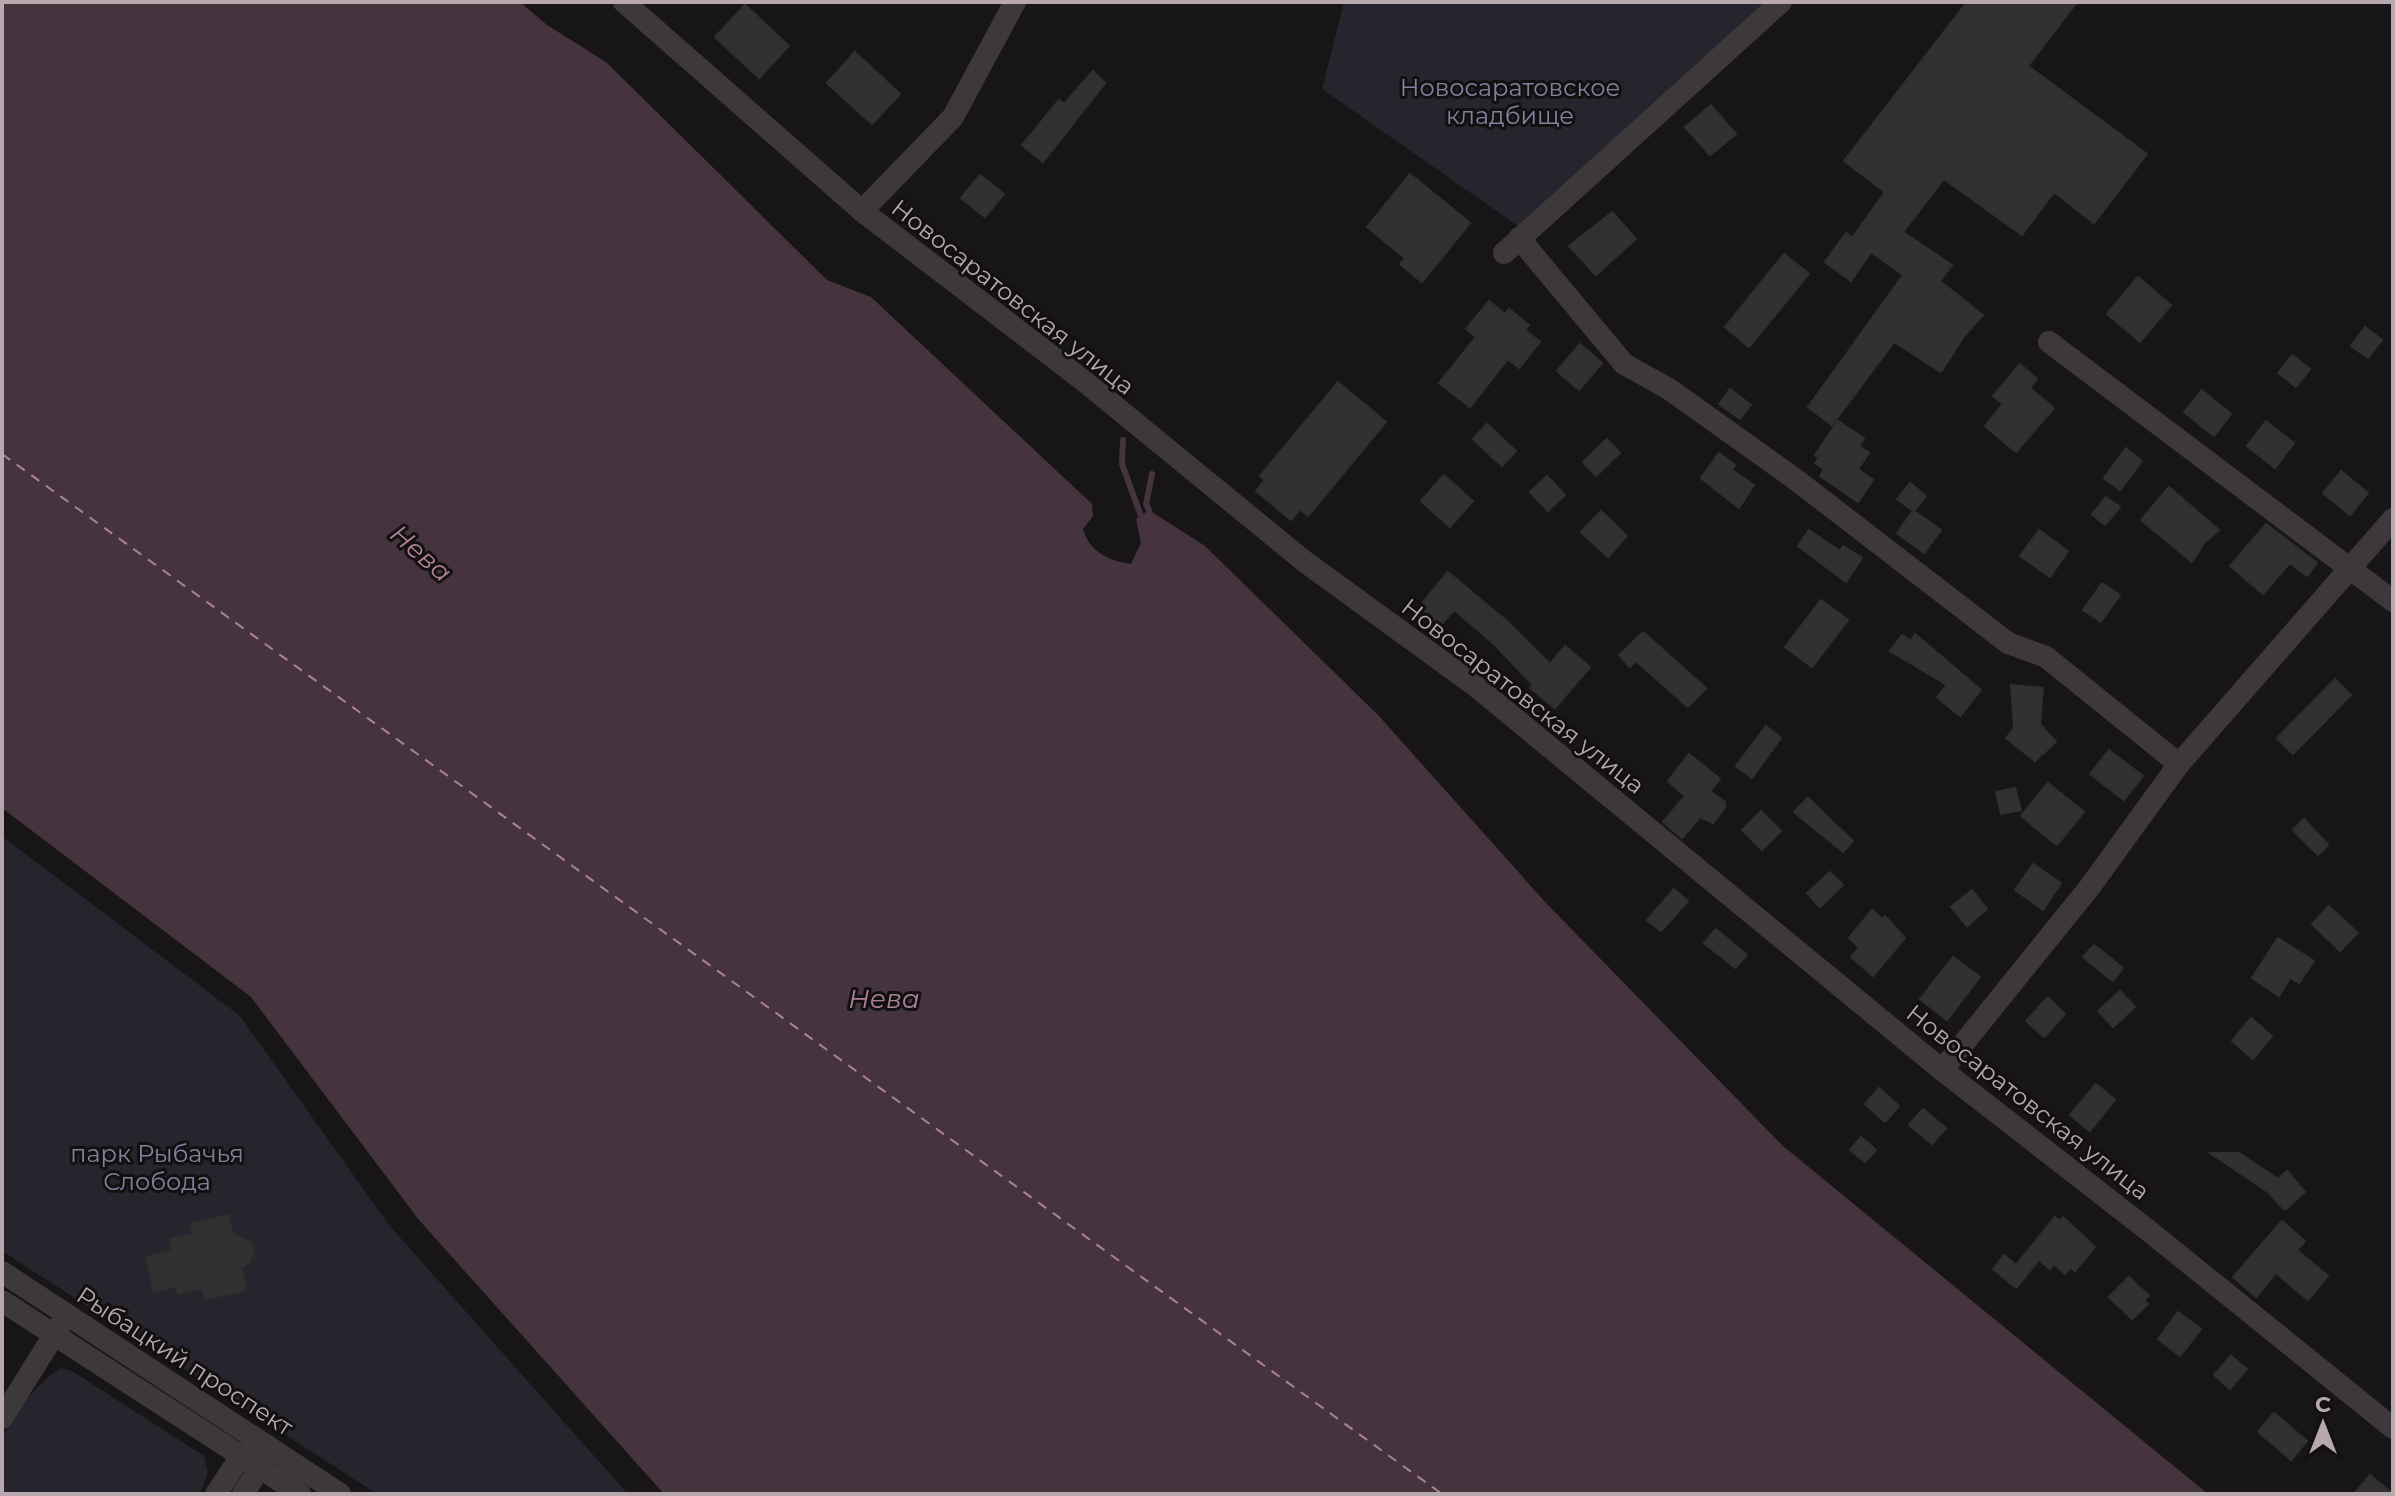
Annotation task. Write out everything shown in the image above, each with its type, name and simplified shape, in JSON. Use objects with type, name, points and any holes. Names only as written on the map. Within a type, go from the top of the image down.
[{"type":"street","name":"Новосаратовская улица","points":[[624,2],[862,211],[1084,381],[1304,561],[1473,684],[1942,1070],[2149,1231],[2393,1428]]},
{"type":"street","points":[[862,211],[953,117],[1015,2]]},
{"type":"street","points":[[1781,2],[1512,245],[1624,364],[1669,389],[1795,479],[2008,643],[2046,657],[2179,764]]},
{"type":"street","points":[[2049,342],[2393,601]]},
{"type":"street","points":[[1942,1070],[2089,888],[2179,764],[2393,519]]},
{"type":"street","name":"Рыбацкий проспект","points":[[2,1272],[340,1494]]},
{"type":"street","name":"Рыбацкий проспект","points":[[2,1301],[300,1494]]},
{"type":"street","points":[[2,1418],[68,1315]]},
{"type":"street","points":[[216,1494],[241,1456],[263,1442]]},
{"type":"street","points":[[243,1494],[260,1468],[263,1442]]},
{"type":"green space","name":"Новосаратовское кладбище","points":[[1344,2],[1766,2],[1518,226],[1322,89]]},
{"type":"green space","name":"парк Рыбачья Слобода","points":[[2,836],[240,1016],[389,1225],[628,1494],[377,1494],[2,1251]]},
{"type":"green space","points":[[61,1368],[72,1371],[204,1456],[208,1472],[200,1494],[2,1494],[1,1448],[5,1433],[25,1401]]},
{"type":"water","name":"Нева","points":[[2,2],[520,2],[547,25],[606,62],[827,280],[871,297],[1092,504],[1093,516],[1083,529],[1095,549],[1108,558],[1131,564],[1141,543],[1136,519],[1149,510],[1205,546],[1378,715],[1546,903],[1783,1146],[2208,1494],[664,1494],[419,1220],[251,997],[2,808]]},
{"type":"building","points":[[1967,2],[2077,2],[2028,66],[2147,154],[2094,223],[2054,192],[2022,235],[1944,179],[1903,232],[1952,265],[1940,281],[1983,315],[1964,336],[1941,372],[1894,342],[1832,425],[1808,407],[1903,275],[1871,252],[1851,281],[1825,262],[1846,233],[1852,238],[1885,192],[1844,161]]},
{"type":"building","points":[[745,5],[789,46],[759,78],[715,37]]},
{"type":"building","points":[[855,52],[900,94],[872,124],[827,83]]},
{"type":"building","points":[[1093,71],[1105,83],[1043,162],[1022,145],[1059,100],[1064,104]]},
{"type":"building","points":[[1711,105],[1736,134],[1710,155],[1685,127]]},
{"type":"building","points":[[1410,174],[1470,223],[1422,282],[1400,264],[1405,258],[1367,227]]},
{"type":"building","points":[[980,175],[1004,194],[985,217],[961,198]]},
{"type":"building","points":[[1612,212],[1636,239],[1596,275],[1569,246]]},
{"type":"building","points":[[1784,254],[1809,274],[1749,347],[1725,327]]},
{"type":"building","points":[[2138,277],[2171,305],[2140,342],[2107,314]]},
{"type":"building","points":[[1489,301],[1505,314],[1509,309],[1529,325],[1525,330],[1540,342],[1519,368],[1508,359],[1470,407],[1439,383],[1476,337],[1466,329]]},
{"type":"building","points":[[2365,327],[2382,340],[2368,358],[2351,346]]},
{"type":"building","points":[[1580,344],[1602,363],[1579,390],[1557,371]]},
{"type":"building","points":[[2292,355],[2310,369],[2296,387],[2278,373]]},
{"type":"building","points":[[2020,364],[2037,379],[2030,388],[2054,408],[2016,452],[1985,426],[2003,404],[1993,396]]},
{"type":"building","points":[[1338,382],[1386,422],[1308,516],[1300,509],[1291,520],[1256,491],[1265,480],[1260,476]]},
{"type":"building","points":[[1730,389],[1751,405],[1740,419],[1719,404]]},
{"type":"building","points":[[2202,390],[2231,414],[2214,436],[2184,412]]},
{"type":"building","points":[[1838,421],[1864,438],[1859,446],[1869,453],[1858,469],[1873,480],[1858,502],[1820,476],[1824,469],[1815,463],[1819,458],[1815,455]]},
{"type":"building","points":[[2266,421],[2294,443],[2275,468],[2247,446]]},
{"type":"building","points":[[1487,424],[1516,451],[1502,466],[1473,439]]},
{"type":"building","points":[[1607,439],[1620,453],[1596,476],[1583,462]]},
{"type":"building","points":[[2126,448],[2142,461],[2120,490],[2104,478]]},
{"type":"building","points":[[1719,453],[1735,465],[1732,470],[1754,485],[1739,508],[1701,478]]},
{"type":"building","points":[[2341,471],[2368,493],[2350,515],[2323,493]]},
{"type":"building","points":[[1444,475],[1473,501],[1450,527],[1421,501]]},
{"type":"building","points":[[1547,476],[1565,495],[1548,511],[1530,492]]},
{"type":"building","points":[[1910,483],[1926,496],[1914,511],[1941,530],[1924,553],[1897,533],[1913,511],[1897,499]]},
{"type":"building","points":[[2169,487],[2219,530],[2204,543],[2192,562],[2141,520]]},
{"type":"building","points":[[2106,497],[2120,507],[2105,525],[2092,514]]},
{"type":"building","points":[[1601,511],[1627,536],[1608,557],[1581,532]]},
{"type":"building","points":[[2266,524],[2317,563],[2307,576],[2290,563],[2263,594],[2230,566]]},
{"type":"building","points":[[1809,530],[1840,551],[1843,546],[1862,558],[1846,582],[1798,546]]},
{"type":"building","points":[[2039,530],[2068,551],[2050,577],[2020,556]]},
{"type":"building","points":[[1448,572],[1508,622],[1550,664],[1565,646],[1590,667],[1555,708],[1530,688],[1533,685],[1493,643],[1454,610],[1440,626],[1418,608]]},
{"type":"building","points":[[2102,583],[2120,595],[2101,622],[2083,610]]},
{"type":"building","points":[[1821,600],[1848,620],[1812,667],[1785,647]]},
{"type":"building","points":[[1643,632],[1706,688],[1688,707],[1636,661],[1630,667],[1619,655]]},
{"type":"building","points":[[1915,634],[1981,690],[1960,716],[1937,697],[1947,685],[1890,651],[1902,635],[1911,641]]},
{"type":"building","points":[[2335,679],[2351,695],[2293,754],[2277,738]]},
{"type":"building","points":[[2011,685],[2043,688],[2040,724],[2056,742],[2035,761],[2006,738],[2014,728]]},
{"type":"building","points":[[1766,726],[1781,738],[1752,778],[1736,766]]},
{"type":"building","points":[[2109,750],[2143,776],[2124,800],[2090,774]]},
{"type":"building","points":[[1689,754],[1720,779],[1710,791],[1725,802],[1725,808],[1713,823],[1700,817],[1682,838],[1663,822],[1685,796],[1668,781]]},
{"type":"building","points":[[2048,783],[2084,812],[2057,845],[2021,816]]},
{"type":"building","points":[[2015,788],[2021,810],[2001,814],[1996,792]]},
{"type":"building","points":[[1808,798],[1853,841],[1843,852],[1794,812]]},
{"type":"building","points":[[1761,811],[1781,831],[1762,850],[1742,830]]},
{"type":"building","points":[[2304,819],[2328,845],[2318,855],[2293,830]]},
{"type":"building","points":[[2033,864],[2061,883],[2043,910],[2015,890]]},
{"type":"building","points":[[1830,872],[1843,885],[1820,907],[1807,893]]},
{"type":"building","points":[[1674,889],[1688,901],[1661,931],[1647,920]]},
{"type":"building","points":[[1972,890],[1987,909],[1967,926],[1951,907]]},
{"type":"building","points":[[2329,906],[2358,933],[2340,951],[2312,924]]},
{"type":"building","points":[[1872,910],[1882,919],[1885,916],[1905,938],[1873,976],[1851,957],[1859,947],[1849,938]]},
{"type":"building","points":[[1716,929],[1747,955],[1735,968],[1704,943]]},
{"type":"building","points":[[2278,938],[2314,961],[2299,983],[2290,978],[2279,996],[2252,978]]},
{"type":"building","points":[[2094,945],[2123,968],[2113,981],[2083,957]]},
{"type":"building","points":[[1953,957],[1980,977],[1947,1020],[1920,999]]},
{"type":"building","points":[[2120,991],[2135,1007],[2113,1027],[2098,1011]]},
{"type":"building","points":[[2048,997],[2065,1014],[2044,1037],[2026,1021]]},
{"type":"building","points":[[2251,1018],[2272,1036],[2253,1059],[2232,1041]]},
{"type":"building","points":[[2096,1084],[2115,1100],[2090,1131],[2070,1115]]},
{"type":"building","points":[[1879,1088],[1899,1106],[1885,1122],[1865,1104]]},
{"type":"building","points":[[1923,1109],[1946,1128],[1932,1144],[1909,1125]]},
{"type":"building","points":[[1861,1137],[1876,1150],[1865,1162],[1850,1150]]},
{"type":"building","points":[[2210,1153],[2239,1153],[2278,1179],[2287,1171],[2305,1192],[2285,1210],[2268,1192]]},
{"type":"building","points":[[228,1215],[233,1234],[250,1242],[253,1253],[249,1263],[241,1268],[246,1290],[205,1299],[202,1288],[178,1294],[177,1286],[154,1291],[146,1257],[173,1250],[170,1239],[193,1234],[191,1224]]},
{"type":"building","points":[[2055,1217],[2060,1221],[2063,1217],[2095,1247],[2075,1271],[2070,1268],[2065,1274],[2054,1264],[2050,1269],[2039,1260],[2016,1288],[1993,1269],[2004,1255],[2016,1265]]},
{"type":"building","points":[[2282,1221],[2305,1241],[2297,1250],[2328,1276],[2308,1300],[2276,1273],[2256,1297],[2233,1277]]},
{"type":"building","points":[[2129,1277],[2149,1296],[2144,1300],[2148,1304],[2132,1319],[2109,1297]]},
{"type":"building","points":[[2178,1312],[2201,1329],[2180,1356],[2158,1339]]},
{"type":"building","points":[[2231,1356],[2247,1369],[2230,1389],[2214,1375]]},
{"type":"building","points":[[2274,1413],[2307,1441],[2291,1460],[2258,1432]]},
{"type":"building","points":[[2370,1475],[2393,1494],[2354,1494]]},
{"type":"waterway","points":[[1123,440],[1122,464],[1141,516]]},
{"type":"waterway","points":[[1149,510],[1146,504],[1152,474]]},
{"type":"ferry route","points":[[2,454],[1442,1494]]}]
